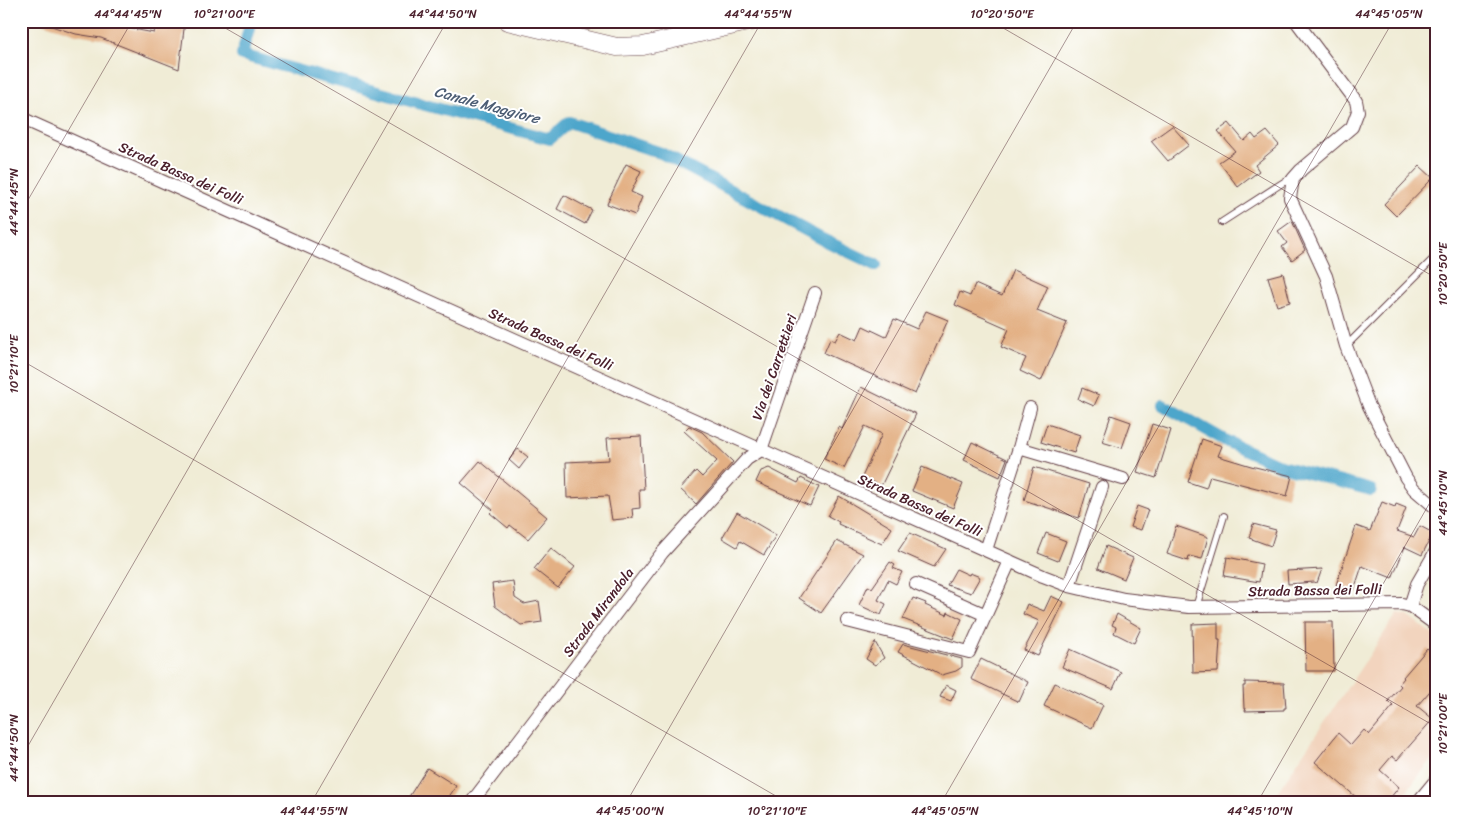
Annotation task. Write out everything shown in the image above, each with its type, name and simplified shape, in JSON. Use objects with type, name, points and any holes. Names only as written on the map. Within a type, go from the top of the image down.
[{"type":"main road","points":[[507,21],[617,46],[643,46],[752,21]]},
{"type":"street","points":[[1296,21],[1356,101],[1358,111],[1355,121],[1345,134],[1301,170],[1293,179],[1290,198],[1326,276],[1346,346],[1370,406],[1406,478],[1414,489],[1436,508]]},
{"type":"street","name":"Strada Bassa dei Folli","points":[[21,118],[1069,586],[1124,599],[1196,607],[1367,603],[1410,606]]},
{"type":"street","name":"Via dei Carrettieri","points":[[761,450],[815,293]]},
{"type":"street","points":[[986,550],[1030,408]]},
{"type":"street","points":[[1019,448],[1123,479]]},
{"type":"street","name":"Strada Mirandola","points":[[471,803],[662,553],[747,459],[761,450]]},
{"type":"street","points":[[1069,586],[1102,487]]},
{"type":"street","points":[[1436,551],[1417,584],[1410,606],[1436,625]]},
{"type":"street","points":[[846,621],[969,652],[1010,561]]},
{"type":"street","points":[[916,584],[986,615]]},
{"type":"street","points":[[1418,803],[1436,780]]},
{"type":"lane","points":[[1222,222],[1287,180],[1293,179]]},
{"type":"lane","points":[[1346,346],[1436,256]]},
{"type":"lane","points":[[1196,607],[1224,516]]},
{"type":"shaded area","points":[[1397,614],[1408,616],[1436,637],[1436,754],[1397,803],[1270,803]]},
{"type":"building","points":[[42,21],[91,21],[154,33],[156,21],[185,21],[179,69],[101,38],[76,34],[42,23]]},
{"type":"building","points":[[1229,123],[1244,141],[1252,134],[1256,139],[1267,131],[1279,145],[1255,165],[1259,171],[1238,187],[1219,162],[1235,151],[1218,131]]},
{"type":"building","points":[[1172,126],[1189,145],[1168,161],[1151,141]]},
{"type":"building","points":[[626,164],[641,171],[631,192],[642,197],[635,215],[607,204]]},
{"type":"building","points":[[1420,166],[1433,178],[1396,216],[1384,204]]},
{"type":"building","points":[[564,195],[592,210],[585,224],[557,209]]},
{"type":"building","points":[[1292,221],[1305,250],[1292,260],[1282,247],[1287,243],[1278,231]]},
{"type":"building","points":[[1013,270],[1048,286],[1037,311],[1067,323],[1041,381],[1020,371],[1026,358],[1001,347],[1009,329],[955,305],[960,292],[970,296],[975,284],[1002,296]]},
{"type":"building","points":[[1283,273],[1290,302],[1277,306],[1268,277]]},
{"type":"building","points":[[926,311],[948,320],[915,394],[824,353],[830,339],[835,341],[840,332],[857,340],[863,326],[886,337],[894,319],[917,329]]},
{"type":"building","points":[[861,387],[916,414],[881,486],[862,477],[882,434],[865,426],[844,468],[824,459],[839,427],[842,429]]},
{"type":"building","points":[[1082,388],[1099,395],[1094,406],[1078,399]]},
{"type":"building","points":[[1111,415],[1131,422],[1122,448],[1102,442]]},
{"type":"building","points":[[1047,424],[1080,435],[1074,453],[1041,442]]},
{"type":"building","points":[[1152,424],[1171,430],[1156,478],[1137,472]]},
{"type":"building","points":[[689,426],[702,432],[733,462],[696,504],[680,489],[696,471],[702,477],[717,461],[684,431]]},
{"type":"building","points":[[641,436],[644,489],[639,489],[640,508],[632,509],[633,518],[612,520],[608,496],[567,498],[566,462],[609,460],[607,438]]},
{"type":"building","points":[[1202,439],[1222,446],[1218,456],[1292,476],[1287,496],[1210,476],[1206,488],[1188,482]]},
{"type":"building","points":[[972,442],[1007,459],[1000,477],[964,460]]},
{"type":"building","points":[[518,449],[528,457],[519,469],[509,460]]},
{"type":"building","points":[[480,461],[547,517],[528,539],[510,525],[508,528],[490,513],[493,510],[461,483]]},
{"type":"building","points":[[922,467],[963,484],[953,508],[912,491]]},
{"type":"building","points":[[1034,467],[1089,484],[1079,518],[1024,500]]},
{"type":"building","points":[[769,468],[798,483],[801,478],[819,487],[810,506],[756,482],[761,471]]},
{"type":"building","points":[[839,496],[892,528],[882,544],[838,524],[839,522],[828,516]]},
{"type":"building","points":[[1382,502],[1395,507],[1396,504],[1406,508],[1397,531],[1414,537],[1420,526],[1433,533],[1422,555],[1405,547],[1392,578],[1362,566],[1354,590],[1336,585],[1356,526],[1370,531]]},
{"type":"building","points":[[1137,506],[1148,510],[1141,530],[1130,527]]},
{"type":"building","points":[[737,512],[776,535],[764,555],[740,541],[737,547],[722,538]]},
{"type":"building","points":[[1253,524],[1276,530],[1271,546],[1249,538]]},
{"type":"building","points":[[1176,526],[1208,537],[1202,559],[1189,556],[1188,561],[1167,554]]},
{"type":"building","points":[[910,533],[946,549],[934,567],[898,551]]},
{"type":"building","points":[[1046,533],[1066,541],[1058,561],[1038,553]]},
{"type":"building","points":[[837,541],[863,554],[821,613],[799,598]]},
{"type":"building","points":[[1106,546],[1133,558],[1124,579],[1098,568]]},
{"type":"building","points":[[551,548],[575,567],[558,588],[534,569]]},
{"type":"building","points":[[1227,557],[1262,564],[1259,582],[1224,576]]},
{"type":"building","points":[[890,562],[895,565],[893,568],[902,572],[896,584],[888,580],[878,600],[886,604],[881,615],[859,605],[868,586],[872,588]]},
{"type":"building","points":[[956,569],[969,575],[970,573],[980,577],[971,593],[947,585]]},
{"type":"building","points":[[1322,569],[1317,583],[1288,584],[1287,571]]},
{"type":"building","points":[[513,581],[515,598],[524,604],[539,601],[542,622],[521,625],[495,606],[492,584]]},
{"type":"building","points":[[1051,596],[1064,602],[1038,656],[1024,650],[1039,621],[1023,614],[1027,604],[1044,611]]},
{"type":"building","points":[[913,598],[947,615],[948,612],[962,619],[953,639],[903,619]]},
{"type":"building","points":[[1117,614],[1141,628],[1134,643],[1114,633],[1116,627],[1112,625]]},
{"type":"building","points":[[1305,622],[1333,622],[1334,671],[1306,671]]},
{"type":"building","points":[[1218,623],[1218,640],[1220,640],[1218,672],[1193,673],[1192,624]]},
{"type":"building","points":[[875,642],[884,658],[875,665],[866,659]]},
{"type":"building","points":[[903,644],[962,659],[962,667],[942,675],[898,652]]},
{"type":"building","points":[[1070,649],[1121,672],[1113,689],[1062,667]]},
{"type":"building","points":[[1427,649],[1436,656],[1436,684],[1417,706],[1433,719],[1397,760],[1392,756],[1380,770],[1399,787],[1386,803],[1363,803],[1315,762],[1338,733],[1351,745],[1364,730],[1369,735],[1393,706],[1388,701],[1401,686],[1399,684],[1403,677]]},
{"type":"building","points":[[981,659],[1028,682],[1019,702],[971,679]]},
{"type":"building","points":[[1245,682],[1284,683],[1286,708],[1284,710],[1245,711],[1243,686],[1245,686]]},
{"type":"building","points":[[1055,683],[1103,705],[1092,728],[1044,706]]},
{"type":"building","points":[[946,685],[956,690],[951,701],[940,697]]},
{"type":"building","points":[[427,768],[456,786],[445,803],[405,803]]},
{"type":"waterway","name":"Canale Maggiore","points":[[251,21],[242,55],[550,139],[569,122],[661,153],[822,239],[876,265]]},
{"type":"waterway","points":[[1163,405],[1228,442],[1281,466],[1371,490]]}]
